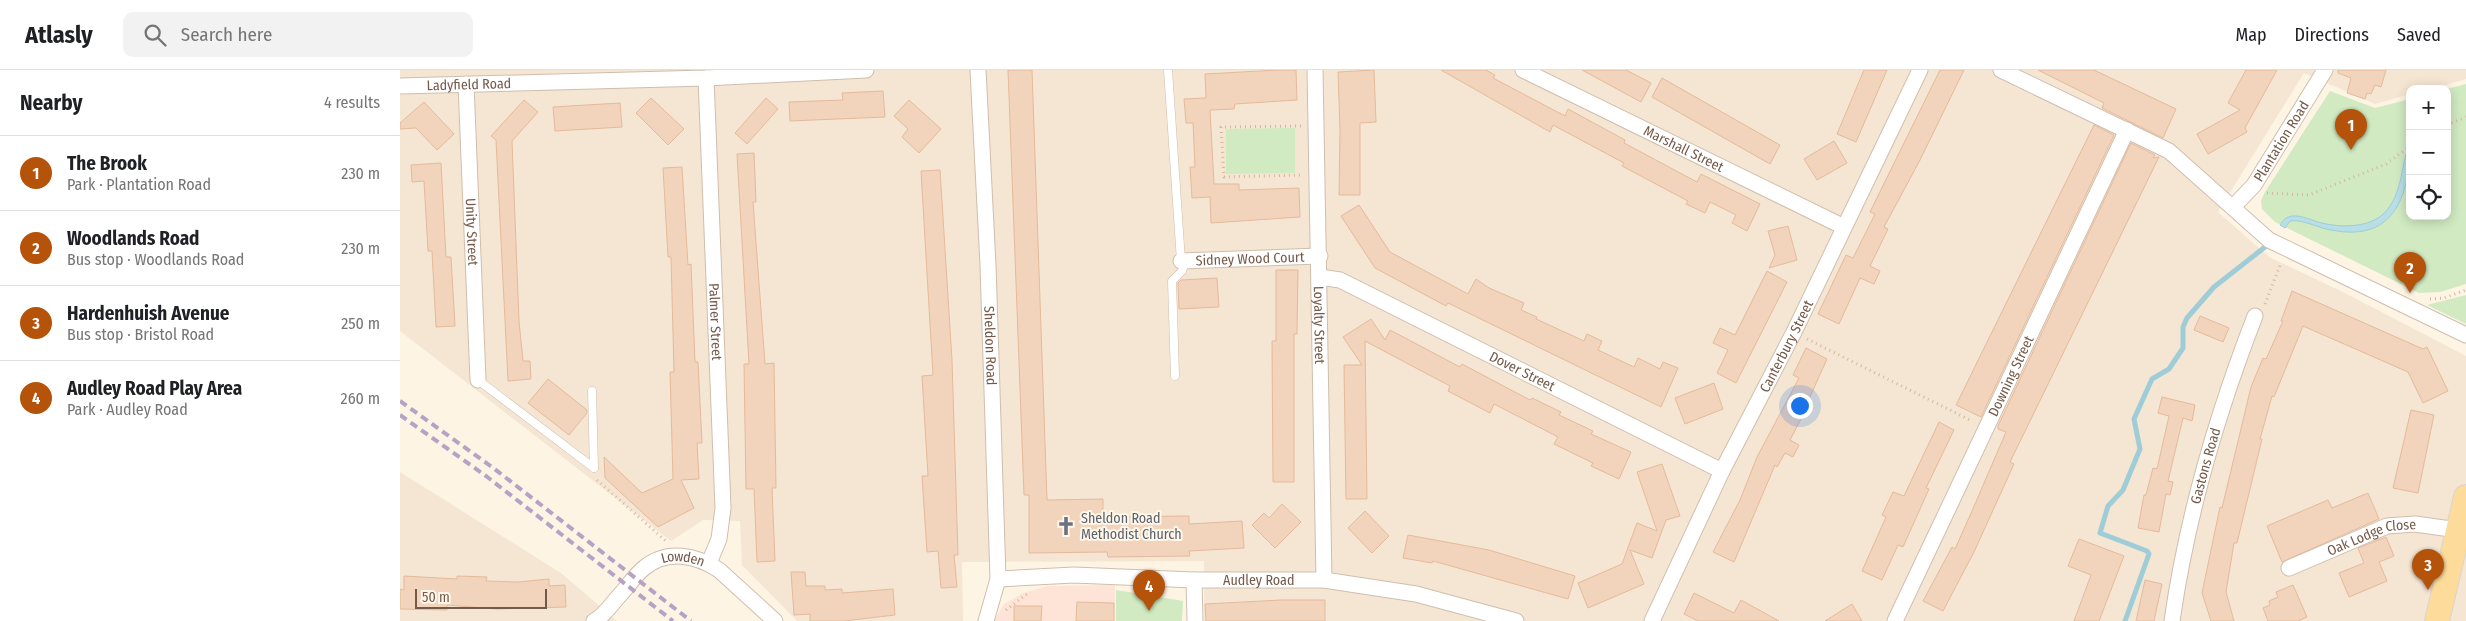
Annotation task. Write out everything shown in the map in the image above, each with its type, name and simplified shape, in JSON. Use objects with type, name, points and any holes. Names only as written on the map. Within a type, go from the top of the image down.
[{"type":"main road","points":[[2437,621],[2459,560],[2458,530],[2466,497]]},
{"type":"street","name":"Ladyfield Road","points":[[400,86],[706,78],[866,70]]},
{"type":"street","name":"Sheldon Road","points":[[978,70],[988,265],[998,579],[986,621]]},
{"type":"street","name":"Loyalty Street","points":[[1315,70],[1320,256],[1324,580]]},
{"type":"street","name":"Marshall Street","points":[[1522,70],[1844,227]]},
{"type":"street","name":"Canterbury Street","points":[[1652,621],[1722,471],[1794,332],[1920,70]]},
{"type":"street","points":[[2000,70],[2128,130],[2176,156],[2269,240],[2466,335]]},
{"type":"street","name":"Plantation Road","points":[[2233,207],[2254,185],[2325,70]]},
{"type":"street","name":"Palmer Street","points":[[706,78],[723,508],[719,539],[709,563]]},
{"type":"street","name":"Unity Street","points":[[466,84],[478,380]]},
{"type":"street","name":"Downing Street","points":[[1895,621],[2128,130]]},
{"type":"street","name":"Sidney Wood Court","points":[[1183,260],[1320,256]]},
{"type":"street","name":"Dover Street","points":[[1320,277],[1340,280],[1722,471]]},
{"type":"street","name":"Gastons Road","points":[[2172,621],[2202,475],[2228,386],[2256,316]]},
{"type":"street","name":"Oak Lodge Close","points":[[2289,568],[2387,526],[2415,524],[2458,530]]},
{"type":"street","name":"Lowden","points":[[594,621],[603,614],[643,568],[665,558],[684,555],[709,563],[775,621]]},
{"type":"street","name":"Audley Road","points":[[998,579],[1074,575],[1194,580],[1324,580],[1416,594],[1516,621]]},
{"type":"street","points":[[1194,580],[1195,621]]},
{"type":"lane","points":[[1168,70],[1183,260],[1182,271],[1172,281],[1175,376]]},
{"type":"lane","points":[[478,380],[594,468]]},
{"type":"lane","points":[[592,391],[594,468]]},
{"type":"path","points":[[2451,123],[2466,117]]},
{"type":"path","points":[[1317,125],[1221,127],[1224,177],[1318,174]]},
{"type":"path","points":[[2254,185],[2269,194],[2309,195],[2386,164],[2406,149]]},
{"type":"path","points":[[2256,316],[2263,309],[2283,260]]},
{"type":"path","points":[[2402,305],[2408,293],[2419,298],[2429,299],[2444,298],[2466,290]]},
{"type":"path","points":[[1794,332],[1986,427]]},
{"type":"path","points":[[594,468],[595,479],[684,555]]},
{"type":"shaded area","points":[[400,70],[2466,70],[2466,79],[2445,85],[2406,85],[2406,95],[2375,104],[2304,73],[2218,212],[2269,257],[2343,292],[2466,356],[2466,621],[1204,621],[1204,561],[962,562],[963,621],[797,621],[742,565],[740,521],[703,520],[671,541],[400,331]]},
{"type":"shaded area","points":[[400,472],[561,573],[617,621],[400,621]]},
{"type":"shaded area","points":[[1115,585],[1115,621],[994,621],[1004,604],[1023,593],[1048,586]]},
{"type":"green space","points":[[2466,84],[2466,284],[2440,292],[2419,293],[2275,222],[2262,209],[2261,201],[2265,192],[2330,91],[2375,108],[2406,100],[2406,220],[2451,220],[2451,88]]},
{"type":"green space","points":[[1295,128],[1295,173],[1226,174],[1226,129]]},
{"type":"green space","points":[[2466,295],[2466,324],[2427,305]]},
{"type":"green space","points":[[1116,590],[1183,601],[1182,621],[1116,621]]},
{"type":"water","points":[[2406,154],[2406,182],[2402,196],[2395,210],[2385,222],[2371,229],[2353,232],[2331,230],[2295,221],[2290,221],[2285,228],[2280,225],[2285,219],[2292,216],[2304,217],[2339,226],[2366,223],[2381,216],[2387,210],[2399,186]]},
{"type":"building","points":[[1008,70],[1032,70],[1047,500],[1103,499],[1103,517],[1189,516],[1189,524],[1242,521],[1244,548],[1189,551],[1190,556],[1108,557],[1107,552],[1029,553],[1029,495],[1024,495]]},
{"type":"building","points":[[1296,70],[1297,100],[1235,104],[1234,109],[1210,110],[1214,184],[1239,184],[1239,190],[1299,188],[1300,217],[1211,223],[1210,197],[1192,198],[1190,167],[1195,167],[1193,123],[1186,123],[1184,99],[1206,98],[1205,74]]},
{"type":"building","points":[[1374,70],[1376,122],[1360,123],[1360,195],[1339,195],[1340,130],[1338,72]]},
{"type":"building","points":[[1441,70],[1486,70],[1495,75],[1493,78],[1565,116],[1568,109],[1625,140],[1624,143],[1697,182],[1701,174],[1760,204],[1747,231],[1732,223],[1736,215],[1710,202],[1705,213],[1686,204],[1688,201],[1622,166],[1624,163],[1553,125],[1550,132]]},
{"type":"building","points":[[1582,70],[1626,70],[1651,83],[1641,102]]},
{"type":"building","points":[[1864,70],[1887,70],[1856,142],[1837,134]]},
{"type":"building","points":[[1940,70],[1964,70],[1920,160],[1884,227],[1888,229],[1870,266],[1880,271],[1874,284],[1860,278],[1839,324],[1818,314],[1846,255],[1853,258],[1875,214],[1870,212]]},
{"type":"building","points":[[2038,70],[2094,70],[2176,109],[2163,138],[2102,108],[2104,103]]},
{"type":"building","points":[[2246,70],[2277,70],[2245,128],[2247,132],[2208,154],[2197,134],[2240,110],[2228,103]]},
{"type":"building","points":[[2338,70],[2386,70],[2381,87],[2375,85],[2371,94],[2367,93],[2365,99],[2347,93],[2351,78],[2338,73]]},
{"type":"building","points":[[1662,78],[1780,145],[1770,164],[1652,97]]},
{"type":"building","points":[[883,91],[885,117],[790,121],[789,102],[843,100],[842,93]]},
{"type":"building","points":[[651,98],[684,129],[668,145],[636,113]]},
{"type":"building","points":[[766,98],[778,109],[747,144],[735,133]]},
{"type":"building","points":[[524,100],[538,112],[512,141],[519,321],[523,361],[530,361],[531,379],[508,381],[496,140],[491,136]]},
{"type":"building","points":[[909,100],[941,129],[919,153],[902,137],[908,129],[894,116]]},
{"type":"building","points":[[424,102],[454,134],[437,150],[416,128],[400,129],[400,123]]},
{"type":"building","points":[[620,103],[622,127],[555,131],[553,107]]},
{"type":"building","points":[[2094,125],[2114,135],[1981,417],[1956,405]]},
{"type":"building","points":[[1834,141],[1847,163],[1817,180],[1804,159]]},
{"type":"building","points":[[2131,143],[2155,155],[2153,158],[2159,157],[2010,462],[2014,464],[1974,552],[1943,611],[1923,601],[1952,547],[1955,549],[2006,432],[1998,429],[1998,426]]},
{"type":"building","points":[[754,153],[756,202],[753,202],[765,364],[774,363],[776,488],[772,488],[775,561],[757,562],[754,489],[746,489],[744,364],[749,364],[737,154]]},
{"type":"building","points":[[441,163],[446,257],[451,257],[455,326],[436,327],[432,251],[428,251],[424,181],[412,182],[411,165]]},
{"type":"building","points":[[682,167],[688,265],[691,264],[695,362],[698,362],[702,443],[697,443],[699,479],[681,480],[694,508],[658,527],[605,478],[604,457],[642,493],[673,479],[670,372],[674,372],[671,257],[668,257],[663,168]]},
{"type":"building","points":[[940,170],[952,360],[958,555],[954,555],[957,587],[941,588],[938,551],[927,552],[922,476],[928,476],[922,376],[933,375],[921,171]]},
{"type":"building","points":[[1359,205],[1390,252],[1468,294],[1476,279],[1489,288],[1524,303],[1521,310],[1537,317],[1536,319],[1584,341],[1587,334],[1602,341],[1598,350],[1634,367],[1638,358],[1660,369],[1663,362],[1678,368],[1661,407],[1448,303],[1446,306],[1375,268],[1341,216]]},
{"type":"building","points":[[1788,226],[1797,260],[1769,268],[1775,255],[1768,231]]},
{"type":"building","points":[[1276,270],[1298,270],[1297,334],[1294,334],[1294,482],[1273,482],[1272,341],[1276,341]]},
{"type":"building","points":[[1767,271],[1787,282],[1736,383],[1717,373],[1728,350],[1713,343],[1720,328],[1735,335]]},
{"type":"building","points":[[1217,278],[1219,307],[1179,309],[1178,283],[1181,280]]},
{"type":"building","points":[[2292,291],[2423,349],[2427,347],[2448,391],[2423,403],[2408,372],[2303,326],[2274,397],[2272,396],[2260,439],[2262,439],[2237,543],[2234,543],[2226,592],[2234,621],[2211,621],[2202,593],[2220,507],[2222,508],[2251,387],[2263,358],[2266,359],[2283,321],[2281,321]]},
{"type":"building","points":[[2200,316],[2229,328],[2223,342],[2194,330]]},
{"type":"building","points":[[1371,319],[1385,340],[1390,330],[1460,367],[1462,364],[1530,400],[1532,398],[1561,412],[1559,415],[1593,431],[1591,434],[1631,452],[1619,479],[1591,466],[1593,463],[1554,444],[1558,437],[1494,404],[1490,413],[1448,391],[1450,386],[1365,341],[1367,499],[1346,499],[1344,365],[1362,365],[1343,337]]},
{"type":"building","points":[[1806,348],[1827,359],[1809,399],[1811,400],[1790,440],[1799,445],[1793,457],[1785,453],[1777,467],[1775,465],[1734,562],[1713,552],[1740,500],[1757,457],[1799,378],[1793,375]]},
{"type":"building","points":[[548,379],[587,410],[587,413],[569,435],[528,403]]},
{"type":"building","points":[[1714,383],[1723,409],[1685,424],[1675,398]]},
{"type":"building","points":[[2162,397],[2195,405],[2192,421],[2183,418],[2168,481],[2173,482],[2170,495],[2166,494],[2159,532],[2138,528],[2144,495],[2146,495],[2153,468],[2157,469],[2169,416],[2158,413]]},
{"type":"building","points":[[2411,410],[2434,415],[2418,493],[2393,488]]},
{"type":"building","points":[[1939,422],[1954,430],[1926,488],[1929,489],[1903,547],[1898,545],[1882,580],[1862,571],[1886,517],[1882,515],[1893,492],[1904,496]]},
{"type":"building","points":[[1662,464],[1680,516],[1666,520],[1652,558],[1630,550],[1644,584],[1588,608],[1578,583],[1622,564],[1637,523],[1657,531],[1637,472]]},
{"type":"building","points":[[2368,493],[2379,519],[2282,562],[2267,526],[2328,500],[2332,508]]},
{"type":"building","points":[[1282,504],[1301,522],[1275,548],[1252,525],[1264,513],[1269,518]]},
{"type":"building","points":[[1365,511],[1389,536],[1372,553],[1348,528]]},
{"type":"building","points":[[1408,535],[1489,550],[1575,576],[1568,599],[1433,561],[1432,563],[1403,558]]},
{"type":"building","points":[[2386,537],[2394,556],[2379,562],[2387,581],[2349,597],[2339,573],[2364,563],[2358,548]]},
{"type":"building","points":[[2079,539],[2124,556],[2099,621],[2074,621],[2091,575],[2068,566]]},
{"type":"building","points":[[791,572],[805,572],[806,586],[825,586],[825,590],[842,589],[842,593],[893,589],[895,615],[844,621],[810,621],[810,614],[794,615]]},
{"type":"building","points":[[404,576],[457,579],[457,576],[487,577],[486,581],[518,582],[549,579],[549,586],[565,585],[566,607],[497,609],[447,605],[447,610],[400,609],[400,589],[404,590]]},
{"type":"building","points":[[2145,580],[2162,584],[2154,621],[2136,621]]},
{"type":"building","points":[[2293,585],[2307,617],[2298,621],[2268,621],[2263,608],[2270,605],[2269,601],[2278,597],[2276,592]]},
{"type":"building","points":[[1694,593],[1734,613],[1741,600],[1779,621],[1698,621],[1684,614]]},
{"type":"building","points":[[1325,600],[1325,621],[1206,621],[1205,604]]},
{"type":"building","points":[[1077,602],[1114,603],[1114,621],[1076,621]]},
{"type":"building","points":[[1852,604],[1862,621],[1825,621]]},
{"type":"building","points":[[1014,606],[1042,606],[1041,621],[1014,621]]},
{"type":"waterway","points":[[2125,621],[2149,554],[2147,551],[2100,533],[2108,506],[2123,490],[2140,449],[2134,419],[2152,379],[2169,369],[2183,348],[2183,327],[2187,318],[2214,287],[2265,247]]},
{"type":"railway","points":[[400,401],[492,467],[691,621]]},
{"type":"railway","points":[[400,415],[486,476],[673,621]]},
{"type":"place","name":"The Brook","points":[[2351,150]]},
{"type":"place","name":"Woodlands Road","points":[[2410,293]]},
{"type":"place","name":"Sheldon Road Methodist Church","points":[[1066,526]]},
{"type":"place","name":"Hardenhuish Avenue","points":[[2428,590]]},
{"type":"place","name":"Audley Road Play Area","points":[[1149,611]]}]
